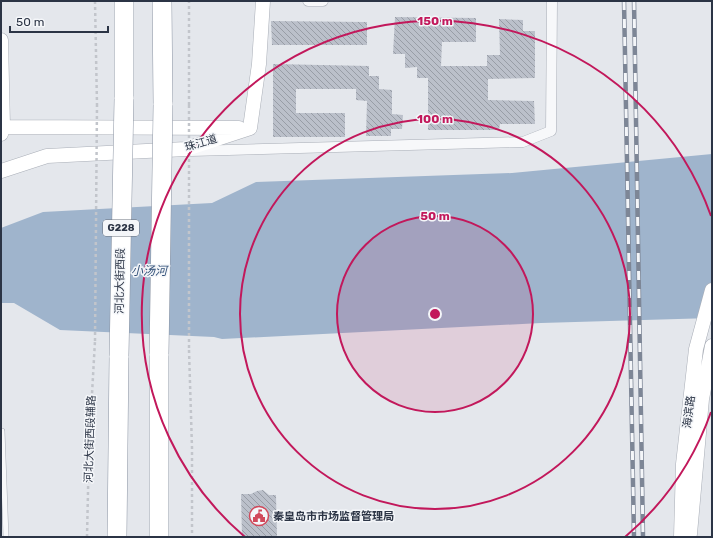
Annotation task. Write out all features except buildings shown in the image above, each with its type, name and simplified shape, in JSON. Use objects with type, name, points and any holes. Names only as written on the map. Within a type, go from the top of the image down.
[{"type":"highway","name":"河北大街西段","points":[[117,537],[118,356],[124,99],[124,1]]},
{"type":"highway","points":[[159,537],[159,354],[163,105],[162,1]]},
{"type":"street","points":[[1,40],[2,130],[250,128],[259,64],[263,1]]},
{"type":"street","points":[[308,1],[323,1]]},
{"type":"street","points":[[188,151],[523,142],[551,131],[552,1]]},
{"type":"street","name":"珠江道","points":[[1,171],[46,156],[186,149],[250,128]]},
{"type":"street","name":"海滨路","points":[[681,537],[683,464],[696,349],[712,290]]},
{"type":"street","name":"海滨路","points":[[690,537],[702,399],[712,346]]},
{"type":"lane","points":[[1,431],[6,537]]},
{"type":"path","name":"河北大街西段辅路","points":[[87,537],[89,447],[95,341],[97,105],[95,1]]},
{"type":"path","points":[[189,1],[189,350],[192,448],[192,537]]},
{"type":"water","name":"小汤河","points":[[712,154],[712,318],[541,323],[222,339],[214,337],[60,330],[14,303],[1,303],[1,228],[43,212],[212,203],[256,182],[512,173]]},
{"type":"railway","points":[[624,1],[634,537]]},
{"type":"railway","points":[[634,1],[643,537]]},
{"type":"place","name":"秦皇岛市市场监督管理局","points":[[259,516]]}]
